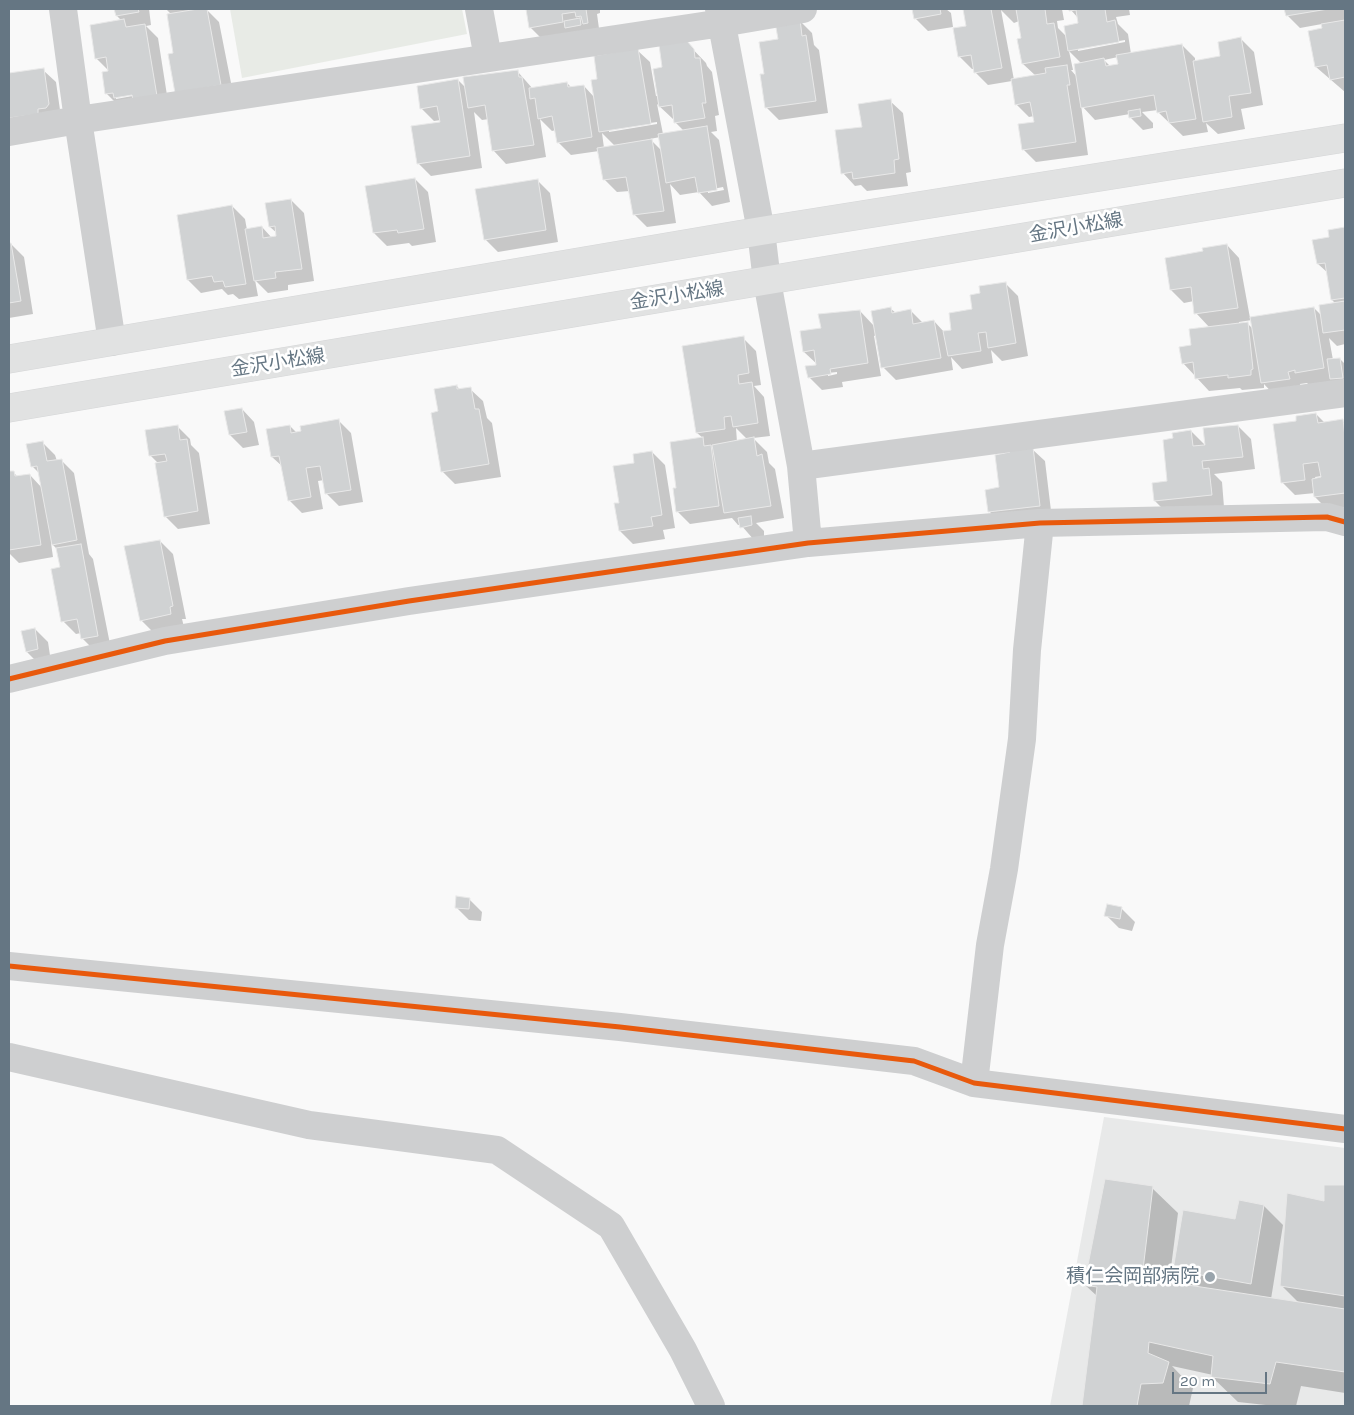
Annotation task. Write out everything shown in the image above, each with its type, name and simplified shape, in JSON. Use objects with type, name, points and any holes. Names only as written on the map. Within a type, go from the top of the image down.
[{"type":"main road","points":[[9,359],[761,231],[1345,138]]},
{"type":"main road","name":"金沢小松線","points":[[9,408],[1345,183]]},
{"type":"street","points":[[63,9],[112,342]]},
{"type":"street","points":[[479,9],[488,58]]},
{"type":"street","points":[[9,132],[488,58],[720,16],[803,9]]},
{"type":"street","points":[[720,16],[761,231],[767,281],[801,466],[808,542]]},
{"type":"street","points":[[801,466],[1345,393]]},
{"type":"street","points":[[9,679],[165,641],[409,601],[808,542],[1040,523],[1327,516],[1345,522]]},
{"type":"street","points":[[974,1084],[990,945],[1004,869],[1022,739],[1026,650],[1040,523]]},
{"type":"street","points":[[9,966],[620,1027],[914,1061],[974,1084],[1345,1129]]},
{"type":"street","points":[[9,1057],[309,1125],[497,1150],[610,1226],[683,1350],[711,1406]]},
{"type":"shaded area","points":[[230,9],[462,9],[467,34],[242,78]]},
{"type":"shaded area","name":"積仁会岡部病院","points":[[1104,1117],[1345,1148],[1345,1406],[1050,1406]]},
{"type":"building","points":[[114,9],[138,9],[139,12],[116,16]]},
{"type":"building","points":[[207,9],[221,85],[175,93],[168,54],[173,53],[167,14]]},
{"type":"building","points":[[526,9],[586,9],[588,23],[583,24],[581,16],[576,17],[575,12],[562,14],[563,22],[529,28]]},
{"type":"building","points":[[912,9],[940,9],[941,14],[914,19]]},
{"type":"building","points":[[963,9],[991,9],[1002,68],[974,73],[971,55],[958,57],[953,28],[966,26]]},
{"type":"building","points":[[1016,9],[1045,9],[1047,24],[1054,23],[1060,57],[1022,64],[1017,39],[1021,38]]},
{"type":"building","points":[[1069,9],[1105,9],[1107,22],[1115,20],[1119,42],[1068,51],[1064,26],[1078,23],[1076,10],[1069,11]]},
{"type":"building","points":[[1284,9],[1328,9],[1286,16]]},
{"type":"building","points":[[580,18],[581,25],[565,28],[564,21]]},
{"type":"building","points":[[124,19],[126,27],[145,24],[157,96],[133,100],[132,95],[114,98],[113,93],[105,94],[102,72],[108,71],[106,57],[95,59],[90,25]]},
{"type":"building","points":[[800,19],[802,36],[806,35],[816,101],[765,108],[760,74],[764,74],[759,42],[778,39],[775,22]]},
{"type":"building","points":[[1345,20],[1345,77],[1330,80],[1327,65],[1315,67],[1308,31],[1322,28],[1321,24]]},
{"type":"building","points":[[1241,37],[1251,93],[1229,96],[1232,117],[1203,122],[1193,61],[1220,56],[1218,42]]},
{"type":"building","points":[[687,41],[694,49],[695,58],[700,58],[706,103],[702,103],[705,118],[674,123],[672,105],[659,107],[653,69],[662,67],[659,45]]},
{"type":"building","points":[[1182,44],[1196,119],[1169,123],[1166,111],[1157,113],[1154,95],[1081,108],[1074,64],[1104,58],[1106,66],[1118,64],[1116,55]]},
{"type":"building","points":[[638,48],[651,124],[599,132],[591,80],[597,79],[594,56]]},
{"type":"building","points":[[1067,65],[1070,85],[1067,85],[1076,142],[1022,150],[1018,124],[1034,122],[1030,102],[1015,105],[1011,79],[1046,73],[1045,68]]},
{"type":"building","points":[[44,68],[49,104],[46,108],[38,109],[38,114],[9,118],[9,73]]},
{"type":"building","points":[[518,70],[519,77],[522,77],[534,145],[492,151],[485,105],[468,108],[463,77]]},
{"type":"building","points":[[458,79],[470,156],[417,164],[411,126],[440,122],[437,106],[420,109],[417,86]]},
{"type":"building","points":[[567,82],[568,87],[584,85],[592,137],[557,143],[552,116],[538,119],[535,98],[530,99],[529,88]]},
{"type":"building","points":[[891,99],[899,159],[894,160],[895,173],[853,179],[852,172],[841,174],[835,130],[862,127],[858,104]]},
{"type":"building","points":[[1140,109],[1141,116],[1129,118],[1128,111]]},
{"type":"building","points":[[707,126],[717,190],[698,193],[695,177],[666,183],[658,134]]},
{"type":"building","points":[[652,139],[664,211],[633,215],[626,177],[603,180],[597,148]]},
{"type":"building","points":[[415,178],[424,229],[398,233],[397,230],[373,233],[365,186]]},
{"type":"building","points":[[538,179],[546,230],[484,240],[475,189]]},
{"type":"building","points":[[291,199],[302,269],[275,272],[276,278],[254,281],[245,229],[262,226],[263,238],[276,236],[275,226],[269,227],[265,203]]},
{"type":"building","points":[[232,205],[246,284],[225,287],[223,281],[214,282],[212,276],[187,280],[177,215]]},
{"type":"building","points":[[1345,227],[1345,298],[1331,300],[1325,263],[1317,264],[1312,240],[1329,237],[1328,230]]},
{"type":"building","points":[[9,243],[11,243],[21,301],[9,303]]},
{"type":"building","points":[[1227,244],[1238,308],[1194,314],[1191,287],[1170,290],[1165,258],[1203,251],[1202,248]]},
{"type":"building","points":[[1006,282],[1016,343],[988,348],[986,332],[978,333],[981,351],[948,356],[943,331],[951,330],[949,313],[972,309],[970,295],[980,293],[979,286]]},
{"type":"building","points":[[1345,301],[1345,330],[1323,333],[1319,305]]},
{"type":"building","points":[[891,307],[892,313],[911,309],[913,324],[934,320],[941,358],[881,368],[871,311]]},
{"type":"building","points":[[1314,307],[1324,368],[1295,373],[1295,370],[1288,372],[1290,379],[1261,383],[1250,317]]},
{"type":"building","points":[[860,310],[868,363],[830,369],[831,374],[808,378],[805,366],[816,365],[814,350],[803,352],[800,331],[821,328],[818,314]]},
{"type":"building","points":[[1248,322],[1253,369],[1251,370],[1251,375],[1228,378],[1228,375],[1195,379],[1193,362],[1182,364],[1179,347],[1191,345],[1189,329]]},
{"type":"building","points":[[744,336],[749,373],[738,375],[739,384],[752,382],[758,423],[733,427],[731,416],[724,417],[725,429],[696,433],[682,346]]},
{"type":"building","points":[[1340,358],[1343,378],[1330,379],[1327,359]]},
{"type":"building","points":[[457,385],[457,389],[471,387],[475,409],[479,409],[489,464],[441,472],[431,413],[438,411],[434,389]]},
{"type":"building","points":[[242,408],[247,432],[229,435],[224,411]]},
{"type":"building","points":[[1316,413],[1318,423],[1343,419],[1345,437],[1345,493],[1314,497],[1312,479],[1321,477],[1318,462],[1303,464],[1305,480],[1281,483],[1273,424],[1296,421],[1296,416]]},
{"type":"building","points":[[339,419],[351,490],[325,494],[320,466],[306,468],[311,497],[288,501],[279,456],[271,457],[266,429],[290,425],[291,433],[301,431],[300,426]]},
{"type":"building","points":[[178,425],[180,440],[187,439],[198,511],[164,517],[155,463],[167,461],[165,454],[149,456],[145,430]]},
{"type":"building","points":[[1238,425],[1243,457],[1202,461],[1203,469],[1209,468],[1212,495],[1154,501],[1152,483],[1167,481],[1163,440],[1173,438],[1172,433],[1191,430],[1193,446],[1205,445],[1203,428]]},
{"type":"building","points":[[703,437],[704,446],[711,445],[719,506],[676,512],[673,488],[676,488],[670,442]]},
{"type":"building","points":[[754,437],[757,456],[762,454],[771,506],[724,513],[712,445]]},
{"type":"building","points":[[43,441],[47,461],[62,459],[77,540],[52,545],[37,466],[31,467],[26,444]]},
{"type":"building","points":[[1033,447],[1040,506],[988,512],[985,490],[999,487],[995,455],[1010,452],[1011,450]]},
{"type":"building","points":[[652,451],[662,515],[651,517],[653,526],[619,531],[614,503],[619,503],[613,466],[634,463],[633,454]]},
{"type":"building","points":[[9,471],[14,471],[15,476],[30,474],[41,545],[9,550]]},
{"type":"building","points":[[751,516],[752,525],[740,528],[738,518]]},
{"type":"building","points":[[160,540],[173,606],[170,607],[171,614],[140,621],[124,546]]},
{"type":"building","points":[[81,544],[98,636],[81,639],[77,619],[61,622],[51,569],[60,567],[56,548]]},
{"type":"building","points":[[35,628],[38,649],[26,652],[21,631]]},
{"type":"building","points":[[456,896],[470,898],[469,909],[455,908]]},
{"type":"building","points":[[1107,904],[1122,907],[1120,919],[1104,916]]},
{"type":"building","points":[[1105,1179],[1153,1186],[1142,1278],[1345,1309],[1345,1372],[1276,1362],[1270,1384],[1211,1377],[1213,1356],[1149,1342],[1148,1353],[1169,1362],[1163,1383],[1141,1384],[1137,1406],[1082,1406],[1097,1287],[1084,1285]]},
{"type":"building","points":[[1324,1185],[1345,1185],[1345,1296],[1280,1286],[1287,1193],[1324,1201]]},
{"type":"building","points":[[1239,1200],[1264,1205],[1251,1284],[1173,1270],[1183,1210],[1235,1219]]},
{"type":"cycle path","points":[[9,679],[165,641],[409,601],[808,543],[1040,523],[1327,517],[1345,522]]},
{"type":"cycle path","points":[[9,966],[620,1027],[914,1061],[974,1083],[1345,1129]]},
{"type":"place","name":"積仁会岡部病院","points":[[1210,1277]]}]
